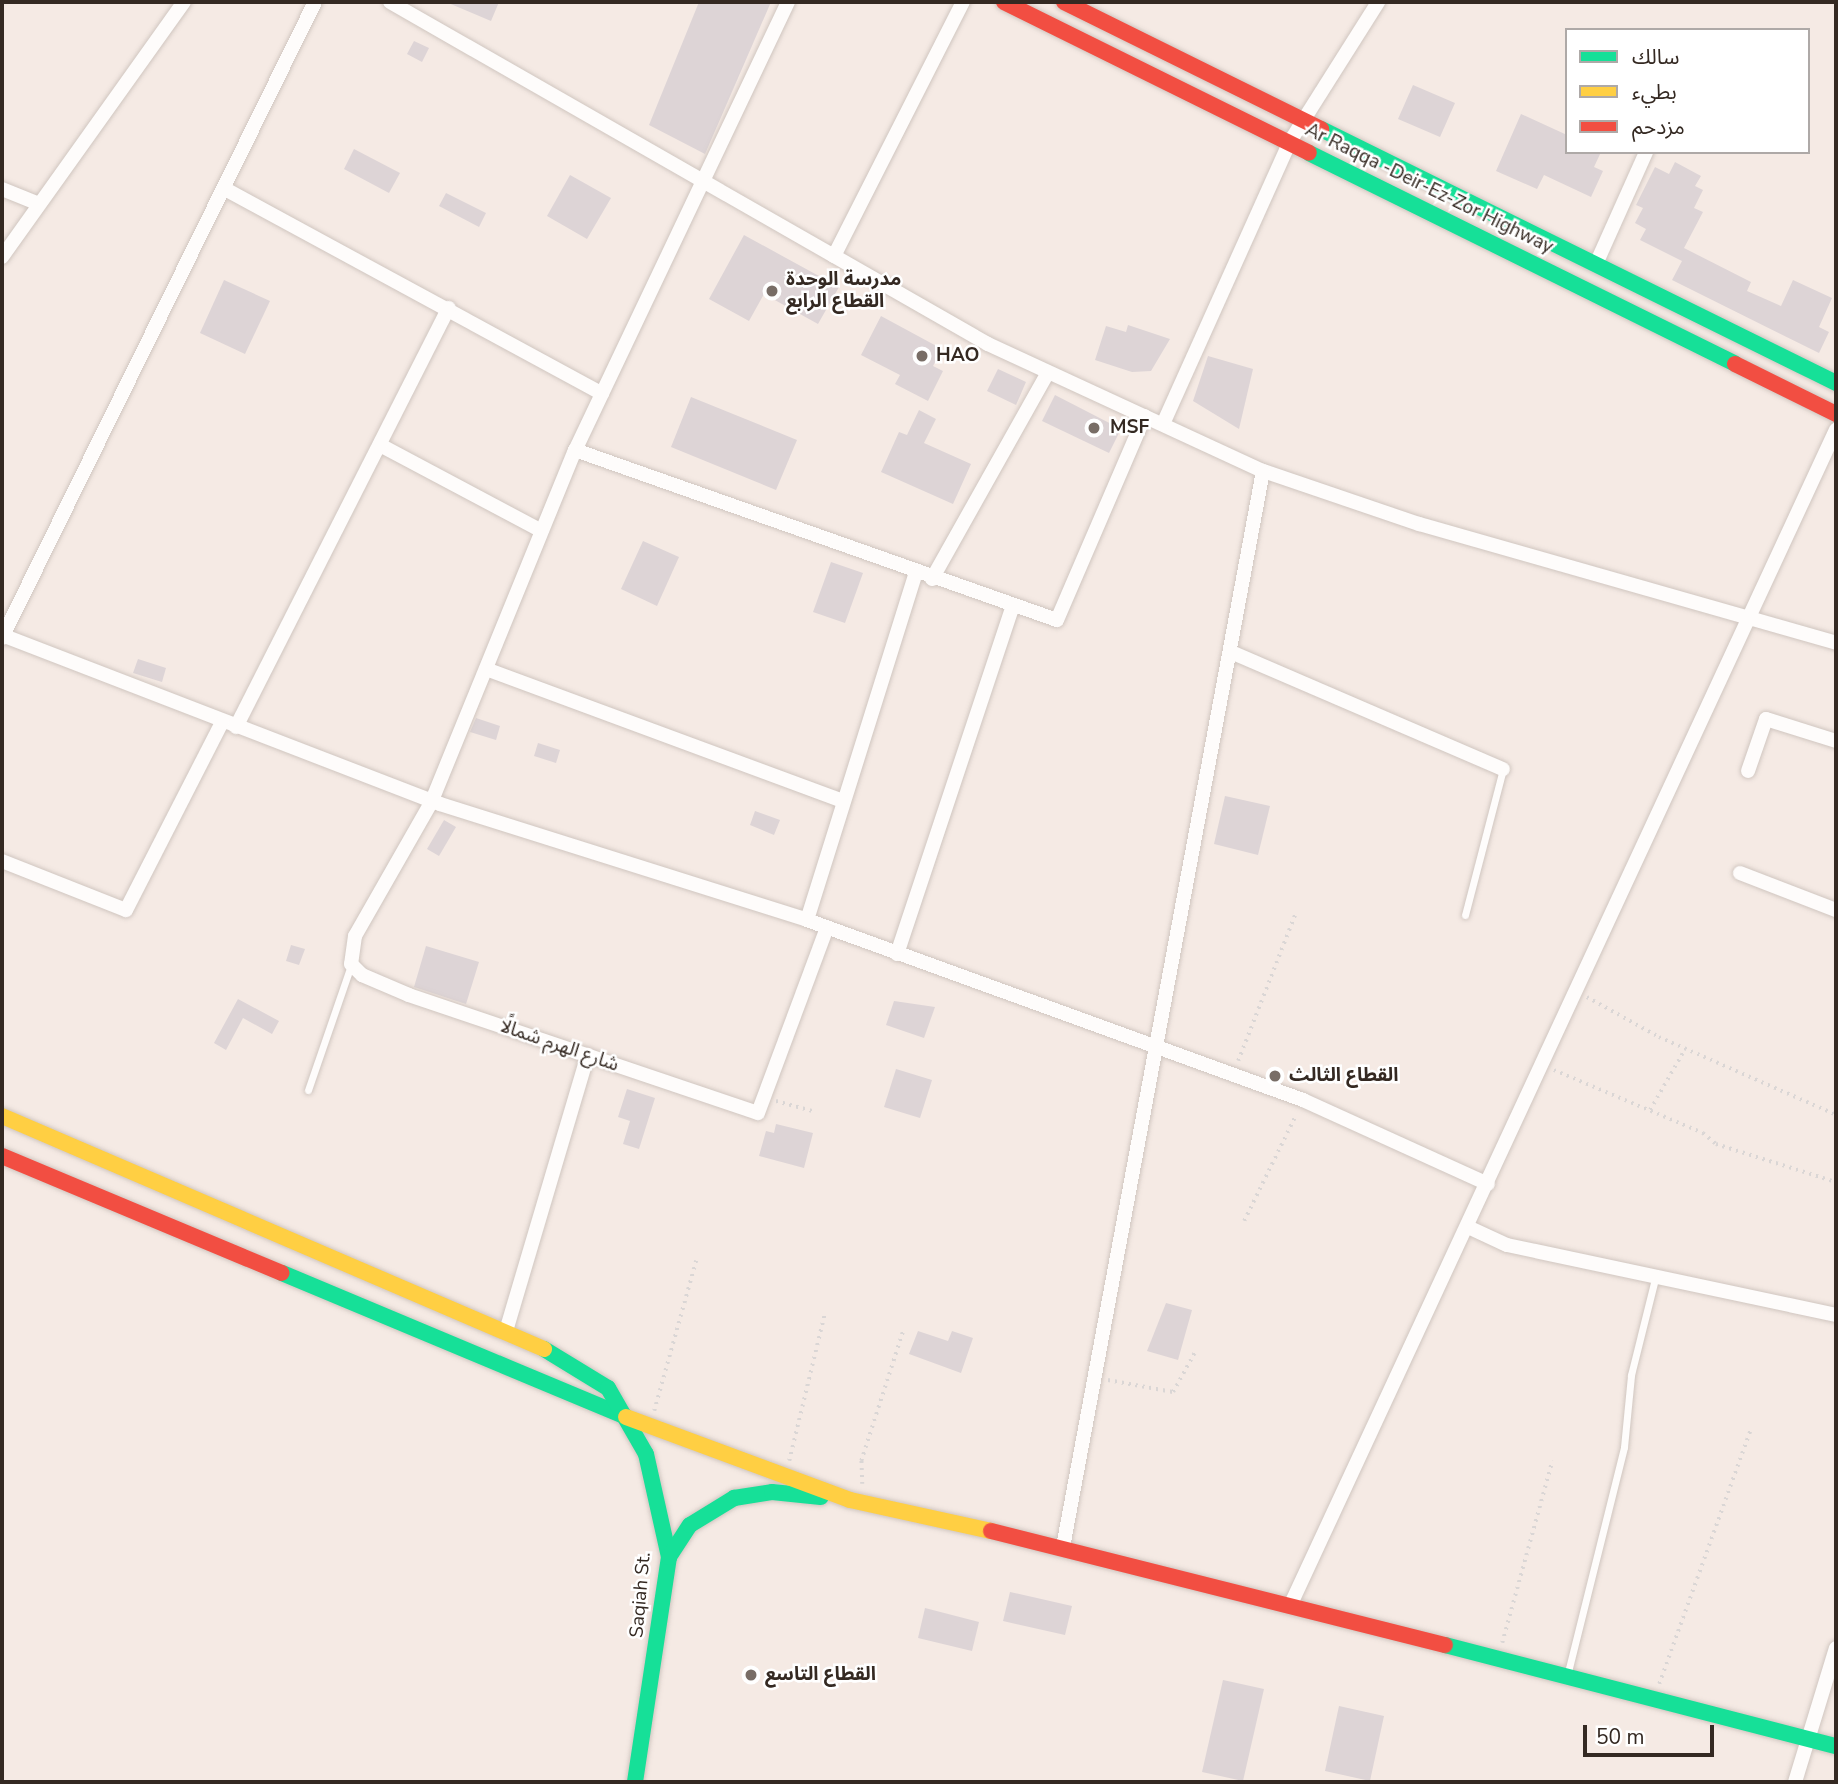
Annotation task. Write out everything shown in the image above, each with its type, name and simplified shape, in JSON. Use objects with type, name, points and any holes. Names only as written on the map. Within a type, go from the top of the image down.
[{"type":"main road","name":"Ar Raqqa -Deir-Ez-Zor Highway","points":[[1004,2],[1836,414]]},
{"type":"main road","name":"Ar Raqqa -Deir-Ez-Zor Highway","points":[[1064,2],[1836,383]]},
{"type":"main road","name":"Saqiah St.","points":[[2,1116],[506,1331],[575,1363],[608,1388],[646,1454],[669,1557],[635,1782]]},
{"type":"main road","points":[[2,1157],[626,1418],[856,1502]]},
{"type":"main road","points":[[669,1557],[690,1525],[734,1498],[772,1492],[856,1502],[1063,1547],[1836,1746]]},
{"type":"street","points":[[2,257],[37,203],[109,113],[184,2]]},
{"type":"street","points":[[315,2],[2,636],[432,801],[807,920],[1158,1051],[1303,1100],[1488,1184]]},
{"type":"street","points":[[390,2],[834,256],[1048,372],[1263,471],[1747,621],[1836,643]]},
{"type":"street","points":[[351,964],[355,936],[432,801],[575,450],[705,182],[788,2]]},
{"type":"street","points":[[834,256],[963,2]]},
{"type":"street","points":[[1163,425],[1289,143],[1378,2]]},
{"type":"street","points":[[1596,264],[1645,154]]},
{"type":"street","points":[[2,189],[37,203]]},
{"type":"street","points":[[225,189],[449,308],[602,394]]},
{"type":"street","points":[[236,727],[449,308]]},
{"type":"street","points":[[932,579],[1048,372]]},
{"type":"street","points":[[575,450],[932,579],[1057,620],[1145,416]]},
{"type":"street","points":[[1290,1606],[1836,429]]},
{"type":"street","points":[[380,445],[542,531]]},
{"type":"street","points":[[1063,1547],[1158,1051],[1263,471]]},
{"type":"street","points":[[807,920],[841,800],[916,573]]},
{"type":"street","points":[[897,954],[1013,606]]},
{"type":"street","points":[[1231,652],[1503,769]]},
{"type":"street","points":[[486,669],[841,800]]},
{"type":"street","points":[[1748,771],[1766,719],[1836,741]]},
{"type":"street","points":[[2,861],[126,910],[222,722]]},
{"type":"street","points":[[1740,873],[1836,910]]},
{"type":"street","points":[[764,1097],[827,927]]},
{"type":"street","name":"شارع الهرم شمالًا","points":[[351,964],[362,975],[409,995],[758,1112],[764,1097]]},
{"type":"street","points":[[506,1331],[588,1055]]},
{"type":"street","points":[[1468,1227],[1507,1245],[1656,1274],[1836,1315]]},
{"type":"street","points":[[1795,1782],[1836,1648]]},
{"type":"lane","points":[[1465,915],[1503,769]]},
{"type":"lane","points":[[308,1090],[351,964]]},
{"type":"lane","points":[[1567,1676],[1625,1447],[1631,1375],[1656,1274]]},
{"type":"path","points":[[1233,1076],[1296,912]]},
{"type":"path","points":[[1576,991],[1685,1049],[1834,1115]]},
{"type":"path","points":[[1650,1110],[1685,1049]]},
{"type":"path","points":[[1542,1065],[1650,1110],[1716,1144],[1836,1182]]},
{"type":"path","points":[[764,1097],[816,1112]]},
{"type":"path","points":[[1244,1221],[1303,1100]]},
{"type":"path","points":[[651,1427],[696,1261]]},
{"type":"path","points":[[786,1477],[795,1416],[825,1312]]},
{"type":"path","points":[[856,1502],[861,1461],[903,1331]]},
{"type":"path","points":[[1096,1377],[1173,1392],[1195,1352]]},
{"type":"path","points":[[1653,1699],[1751,1429]]},
{"type":"path","points":[[1497,1658],[1552,1461]]},
{"type":"building","points":[[446,2],[499,2],[491,21]]},
{"type":"building","points":[[699,2],[771,2],[705,154],[649,125]]},
{"type":"building","points":[[414,41],[429,48],[422,62],[407,54]]},
{"type":"building","points":[[1413,85],[1455,103],[1440,137],[1398,119]]},
{"type":"building","points":[[1521,114],[1565,134],[1565,154],[1600,154],[1594,167],[1603,171],[1591,197],[1544,175],[1537,189],[1496,171]]},
{"type":"building","points":[[354,149],[400,173],[389,193],[344,169]]},
{"type":"building","points":[[1675,162],[1701,176],[1695,186],[1703,190],[1694,208],[1703,212],[1684,248],[1751,282],[1747,291],[1781,306],[1793,280],[1832,298],[1819,327],[1829,332],[1819,353],[1672,280],[1682,261],[1640,240],[1646,229],[1635,223],[1643,208],[1636,205],[1655,167],[1669,174]]},
{"type":"building","points":[[570,175],[611,198],[587,239],[547,216]]},
{"type":"building","points":[[446,193],[486,213],[479,227],[439,206]]},
{"type":"building","points":[[744,235],[839,287],[818,324],[764,294],[749,321],[709,299]]},
{"type":"building","points":[[224,280],[270,301],[245,354],[200,333]]},
{"type":"building","name":"HAO","points":[[881,316],[942,349],[933,366],[943,371],[928,401],[895,384],[900,375],[861,355]]},
{"type":"building","points":[[1128,325],[1170,339],[1151,371],[1132,372],[1095,360],[1106,326],[1126,332]]},
{"type":"building","points":[[1208,356],[1253,369],[1239,429],[1193,401]]},
{"type":"building","points":[[998,369],[1026,382],[1016,405],[987,391]]},
{"type":"building","points":[[1055,395],[1121,429],[1109,453],[1042,421]]},
{"type":"building","points":[[691,397],[797,440],[776,490],[671,447]]},
{"type":"building","points":[[919,410],[936,419],[924,443],[971,464],[953,504],[881,472],[899,432],[907,435]]},
{"type":"building","points":[[643,541],[679,557],[657,606],[621,589]]},
{"type":"building","points":[[831,562],[863,573],[845,623],[813,612]]},
{"type":"building","points":[[138,659],[166,668],[162,682],[133,673]]},
{"type":"building","points":[[476,718],[500,726],[496,740],[470,732]]},
{"type":"building","points":[[538,743],[560,750],[556,763],[534,756]]},
{"type":"building","points":[[1225,796],[1270,806],[1258,855],[1214,844]]},
{"type":"building","points":[[755,811],[780,820],[774,835],[750,825]]},
{"type":"building","points":[[444,820],[456,827],[439,856],[427,849]]},
{"type":"building","points":[[291,945],[305,949],[299,965],[286,961]]},
{"type":"building","points":[[426,946],[479,962],[466,1004],[414,987]]},
{"type":"building","points":[[238,999],[279,1021],[272,1034],[243,1018],[226,1050],[214,1043]]},
{"type":"building","points":[[894,1001],[935,1007],[924,1038],[886,1025]]},
{"type":"building","points":[[896,1069],[932,1080],[920,1118],[884,1107]]},
{"type":"building","points":[[627,1089],[655,1098],[639,1149],[623,1144],[630,1121],[618,1117]]},
{"type":"building","points":[[776,1124],[813,1133],[804,1168],[759,1156],[766,1131],[774,1133]]},
{"type":"building","points":[[1166,1303],[1192,1310],[1178,1360],[1147,1351]]},
{"type":"building","points":[[918,1331],[948,1341],[952,1331],[973,1338],[961,1373],[909,1354]]},
{"type":"building","points":[[1010,1592],[1072,1606],[1065,1635],[1003,1621]]},
{"type":"building","points":[[925,1608],[979,1622],[972,1651],[918,1638]]},
{"type":"building","points":[[1223,1680],[1264,1689],[1243,1781],[1202,1772]]},
{"type":"building","points":[[1339,1706],[1384,1716],[1370,1781],[1325,1771]]},
{"type":"traffic: fast","points":[[1321,129],[1836,383]]},
{"type":"traffic: fast","points":[[1309,153],[1735,364]]},
{"type":"traffic: fast","points":[[282,1273],[626,1417]]},
{"type":"traffic: fast","points":[[544,1349],[608,1388],[646,1454],[669,1557],[635,1782]]},
{"type":"traffic: fast","points":[[669,1557],[690,1525],[734,1498],[772,1492],[821,1497]]},
{"type":"traffic: fast","points":[[1445,1645],[1836,1746]]},
{"type":"traffic: slow","points":[[2,1116],[544,1349]]},
{"type":"traffic: slow","points":[[626,1417],[850,1500],[991,1531]]},
{"type":"traffic: jam","points":[[1004,2],[1309,153]]},
{"type":"traffic: jam","points":[[1064,2],[1321,129]]},
{"type":"traffic: jam","points":[[1735,364],[1836,414]]},
{"type":"traffic: jam","points":[[2,1156],[282,1273]]},
{"type":"traffic: jam","points":[[991,1531],[1445,1645]]},
{"type":"place","name":"مدرسة الوحدة القطاع الرابع","points":[[772,291]]},
{"type":"place","name":"HAO","points":[[922,356]]},
{"type":"place","name":"MSF","points":[[1094,428]]},
{"type":"place","name":"القطاع الثالث","points":[[1275,1076]]},
{"type":"place","name":"القطاع التاسع","points":[[751,1675]]}]
